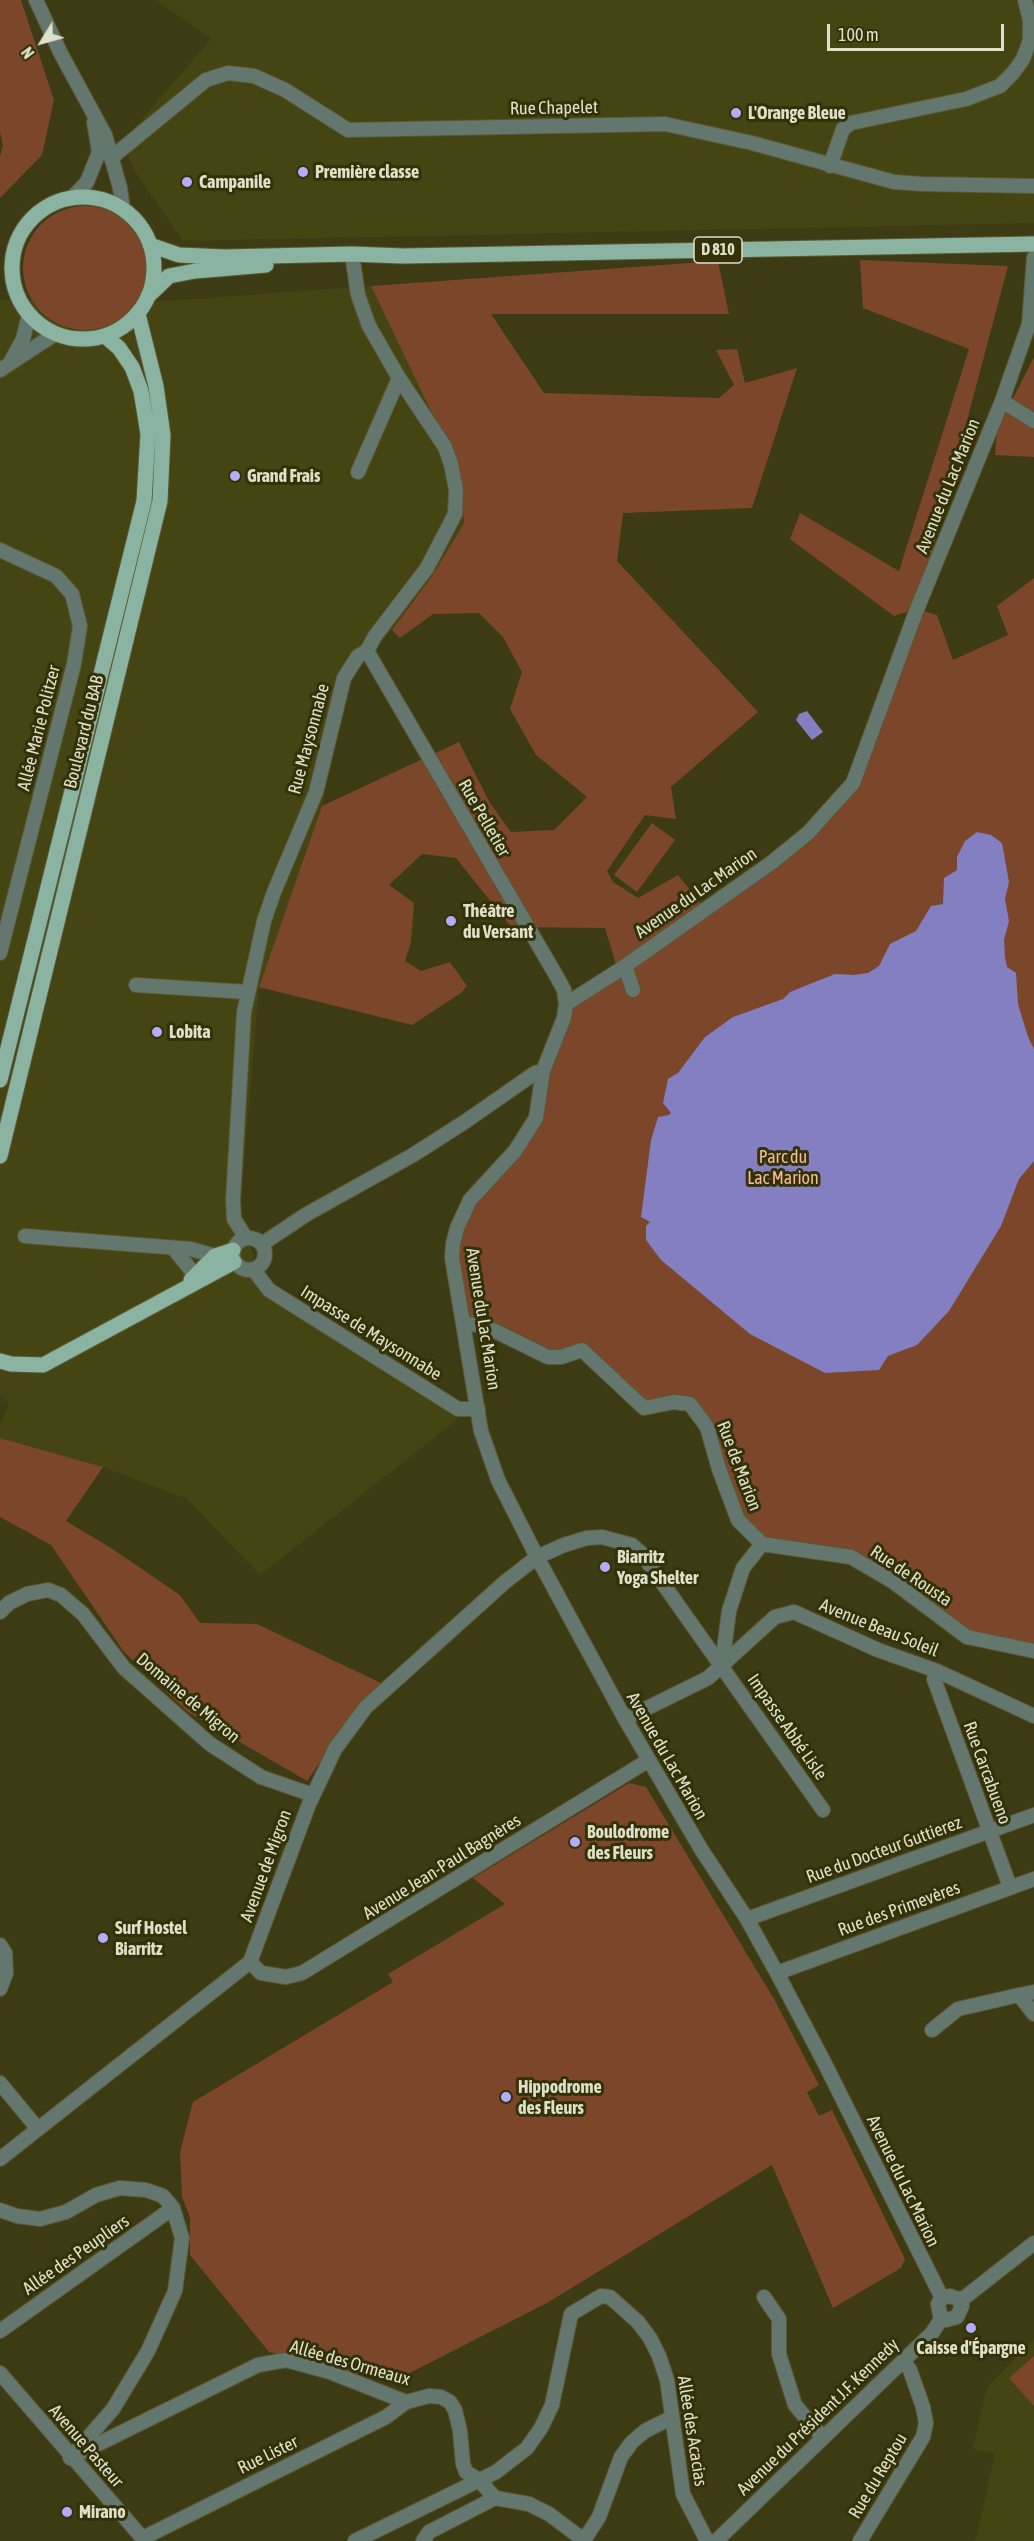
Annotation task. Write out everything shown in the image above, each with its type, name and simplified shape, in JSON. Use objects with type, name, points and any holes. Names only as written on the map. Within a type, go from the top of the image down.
[{"type":"main road","points":[[73,197],[99,199],[123,209],[139,225],[150,245],[154,271],[148,296],[138,314],[123,327],[105,336],[72,339],[55,334],[29,315],[15,290],[7,255],[25,226],[46,207],[73,197]]},
{"type":"main road","name":"D 810","points":[[150,245],[179,255],[225,257],[352,254],[403,256],[1034,244]]},
{"type":"main road","name":"D 810","points":[[148,296],[169,276],[195,271],[403,256]]},
{"type":"main road","points":[[0,281],[15,290]]},
{"type":"main road","name":"Boulevard du BAB","points":[[0,1156],[160,501],[163,435],[156,386],[138,314]]},
{"type":"main road","name":"Boulevard du BAB","points":[[0,1080],[144,501],[148,434],[141,391],[132,366],[119,348],[105,336]]},
{"type":"main road","points":[[202,1275],[215,1256],[233,1256]]},
{"type":"main road","points":[[0,1361],[10,1364],[43,1365],[183,1290],[233,1256]]},
{"type":"street","points":[[36,0],[105,135],[123,209]]},
{"type":"street","points":[[830,166],[843,129],[851,123],[966,99],[1000,86],[1023,59],[1030,40],[1030,20],[1025,0]]},
{"type":"street","name":"Rue Chapelet","points":[[111,158],[206,80],[228,73],[254,76],[285,90],[348,130],[665,124],[752,144],[894,182],[1034,186]]},
{"type":"street","points":[[73,197],[87,182],[99,153],[92,111]]},
{"type":"street","name":"Avenue du Lac Marion","points":[[942,2298],[777,1973],[747,1919],[701,1849],[625,1719],[537,1557],[487,1455],[452,1258],[456,1228],[470,1200],[515,1151],[536,1118],[543,1071],[564,1018],[566,1004],[625,966],[771,863],[808,833],[853,783],[916,609],[1002,401],[1031,324],[1034,257]]},
{"type":"street","name":"Rue Maysonnabe","points":[[246,1238],[234,1220],[233,1200],[247,992],[274,892],[316,792],[344,678],[358,656],[367,651],[375,636],[427,568],[455,514],[456,490],[445,447],[399,378],[369,326],[362,310],[353,261]]},
{"type":"street","points":[[11,361],[23,339],[29,315]]},
{"type":"street","points":[[0,370],[55,334]]},
{"type":"street","points":[[357,472],[399,378]]},
{"type":"street","points":[[1002,401],[1034,421]]},
{"type":"street","name":"Allée Marie Politzer","points":[[0,550],[56,576],[72,594],[80,626],[74,664],[0,953]]},
{"type":"street","name":"Rue Pelletier","points":[[367,651],[557,977],[564,990],[566,1004]]},
{"type":"street","points":[[625,966],[633,990]]},
{"type":"street","points":[[136,985],[247,992]]},
{"type":"street","points":[[262,1244],[307,1214],[413,1155],[466,1122],[535,1073],[543,1071]]},
{"type":"street","points":[[25,1236],[191,1249],[215,1256]]},
{"type":"street","points":[[255,1238],[262,1244],[264,1259],[253,1269],[242,1268],[233,1256],[240,1240],[255,1238]]},
{"type":"street","points":[[174,1249],[202,1275]]},
{"type":"street","name":"Impasse de Maysonnabe","points":[[253,1269],[269,1290],[458,1409],[478,1409]]},
{"type":"street","name":"Rue de Marion","points":[[464,1327],[472,1324],[485,1326],[548,1357],[561,1357],[582,1350],[644,1408],[674,1402],[690,1404],[707,1427],[719,1469],[738,1520],[762,1544]]},
{"type":"street","name":"Avenue de Migron","points":[[250,1962],[313,1795],[335,1749],[366,1707],[505,1582],[537,1557],[587,1538],[602,1537],[632,1545],[642,1554],[722,1665]]},
{"type":"street","points":[[722,1665],[729,1611],[743,1568],[762,1544]]},
{"type":"street","name":"Rue de Rousta","points":[[762,1544],[851,1557],[892,1581],[967,1637],[1034,1651]]},
{"type":"street","name":"Domaine de Migron","points":[[0,1612],[9,1603],[27,1594],[48,1590],[61,1595],[83,1614],[123,1668],[172,1709],[184,1724],[261,1777],[313,1795]]},
{"type":"street","name":"Avenue Beau Soleil","points":[[625,1719],[708,1678],[775,1617],[794,1612],[878,1650],[937,1671],[1034,1716]]},
{"type":"street","name":"Impasse Abbé Lisle","points":[[722,1665],[823,1810]]},
{"type":"street","name":"Rue Carcabueno","points":[[937,1671],[934,1679],[1010,1887]]},
{"type":"street","name":"Avenue Jean-Paul Bagnères","points":[[250,1962],[261,1972],[286,1977],[302,1973],[649,1760]]},
{"type":"street","name":"Rue du Docteur Guttierez","points":[[747,1919],[1034,1815]]},
{"type":"street","name":"Rue des Primevères","points":[[777,1973],[1034,1879]]},
{"type":"street","points":[[0,1946],[5,1953],[6,1973],[0,1989]]},
{"type":"street","points":[[0,2159],[250,1962]]},
{"type":"street","points":[[932,2030],[958,2009],[1034,1992]]},
{"type":"street","points":[[1019,1995],[1034,2014]]},
{"type":"street","points":[[0,2083],[38,2129]]},
{"type":"street","points":[[0,2210],[17,2216],[40,2219],[66,2212],[96,2195],[120,2188],[146,2190],[163,2196],[173,2208],[183,2238],[175,2292],[148,2351],[113,2409],[70,2458]]},
{"type":"street","name":"Allée des Peupliers","points":[[0,2331],[173,2208]]},
{"type":"street","points":[[942,2318],[938,2308],[942,2298],[950,2296],[958,2299],[964,2298],[1034,2243]]},
{"type":"street","name":"Allée des Acacias","points":[[479,2480],[512,2462],[527,2448],[541,2428],[552,2405],[571,2314],[601,2296],[610,2297],[625,2308],[650,2338],[667,2380],[683,2494],[707,2541]]},
{"type":"street","points":[[764,2296],[779,2319],[779,2354],[795,2405],[823,2438]]},
{"type":"street","name":"Avenue du Président J.F. Kennedy","points":[[716,2541],[932,2333],[942,2318],[954,2319],[960,2314],[962,2306],[958,2299]]},
{"type":"street","name":"Allée des Ormeaux","points":[[70,2458],[258,2365],[286,2360],[330,2372],[406,2402],[429,2396],[441,2397],[450,2402],[455,2410],[460,2431],[463,2464],[466,2472],[479,2480]]},
{"type":"street","name":"Rue du Reptou","points":[[860,2541],[923,2437],[926,2423],[923,2407],[910,2370],[903,2361]]},
{"type":"street","name":"Avenue Pasteur","points":[[0,2373],[70,2458],[144,2539]]},
{"type":"street","name":"Rue Lister","points":[[144,2539],[386,2417],[406,2402]]},
{"type":"street","points":[[355,2541],[479,2480],[495,2498],[529,2504],[549,2514],[585,2541],[599,2517],[621,2457],[632,2442],[645,2431],[671,2418]]},
{"type":"street","points":[[418,2509],[426,2536],[495,2498]]},
{"type":"shaded area","points":[[156,0],[1034,0],[1034,223],[183,241],[134,170],[122,142],[211,39]]},
{"type":"shaded area","points":[[371,286],[459,470],[464,523],[432,576],[392,630],[352,672],[322,806],[259,987],[240,1211],[264,1292],[458,1419],[260,1575],[187,1499],[103,1467],[0,1438],[0,1425],[9,1404],[0,1395],[0,300],[168,301]]},
{"type":"shaded area","points":[[807,711],[823,732],[812,740],[796,720],[799,714]]},
{"type":"shaded area","points":[[977,832],[991,835],[1002,843],[1009,882],[1005,899],[1009,921],[1004,940],[1005,957],[1007,967],[1016,973],[1018,1004],[1034,1049],[1034,1161],[1019,1179],[1001,1226],[949,1311],[917,1345],[888,1356],[879,1370],[825,1373],[750,1334],[661,1260],[646,1240],[646,1226],[650,1222],[641,1217],[651,1140],[658,1117],[671,1113],[663,1103],[668,1079],[678,1073],[705,1037],[733,1017],[783,999],[790,992],[835,974],[868,973],[879,966],[890,944],[916,931],[931,906],[943,904],[944,878],[957,870],[957,857],[965,841]]},
{"type":"shaded area","points":[[1034,2340],[1034,2541],[974,2541],[995,2454],[973,2449],[985,2394],[991,2383]]},
{"type":"green space","points":[[0,0],[21,0],[54,100],[42,155],[0,198],[0,156],[3,146],[0,132]]},
{"type":"green space","points":[[85,206],[109,211],[129,224],[142,244],[147,268],[142,292],[129,312],[109,325],[85,330],[61,325],[41,312],[28,292],[23,268],[28,244],[41,224],[61,211]]},
{"type":"green space","name":"Parc du Lac Marion","points":[[860,260],[1008,266],[917,609],[937,615],[953,660],[1008,635],[997,606],[1034,578],[1034,1651],[967,1637],[851,1557],[762,1544],[738,1520],[690,1404],[644,1408],[582,1350],[561,1357],[485,1326],[464,1327],[457,1228],[527,1135],[566,1004],[618,971],[605,928],[511,927],[456,858],[422,854],[389,885],[414,903],[411,942],[405,961],[421,971],[450,962],[467,986],[461,993],[412,1025],[259,987],[322,806],[459,742],[490,803],[511,832],[554,830],[587,797],[536,755],[510,709],[522,672],[503,637],[479,613],[433,614],[400,638],[392,630],[432,576],[464,523],[459,470],[371,286],[718,261],[729,314],[491,314],[544,393],[719,398],[734,385],[716,350],[737,349],[745,383],[797,368],[752,508],[623,513],[617,561],[758,712],[671,787],[676,819],[645,815],[607,871],[613,882],[638,898],[678,875],[705,909],[771,863],[853,783],[916,609],[894,616],[790,539],[800,513],[899,571],[969,349],[863,308]]},
{"type":"green space","points":[[1034,357],[1034,457],[995,455],[997,430]]},
{"type":"green space","points":[[652,823],[675,840],[637,892],[614,875]]},
{"type":"green space","points":[[0,1438],[103,1467],[66,1521],[111,1548],[180,1595],[200,1623],[257,1624],[383,1684],[348,1721],[307,1781],[188,1712],[124,1652],[51,1545],[0,1517]]},
{"type":"green space","name":"Hippodrome des Fleurs","points":[[629,1783],[646,1787],[774,1999],[819,2085],[807,2092],[819,2116],[832,2110],[905,2259],[901,2268],[833,2308],[772,2165],[547,2303],[392,2382],[269,2352],[190,2255],[190,2218],[182,2196],[180,2152],[193,2102],[393,1982],[388,1974],[505,1904],[473,1878]]},
{"type":"green space","points":[[1034,2356],[1034,2405],[1033,2405],[1009,2378]]},
{"type":"place","name":"L'Orange Bleue","points":[[736,113]]},
{"type":"place","name":"Première classe","points":[[303,172]]},
{"type":"place","name":"Campanile","points":[[187,182]]},
{"type":"place","name":"Grand Frais","points":[[235,476]]},
{"type":"place","name":"Théâtre du Versant","points":[[451,921]]},
{"type":"place","name":"Lobita","points":[[157,1032]]},
{"type":"place","name":"Biarritz Yoga Shelter","points":[[605,1567]]},
{"type":"place","name":"Boulodrome des Fleurs","points":[[575,1842]]},
{"type":"place","name":"Surf Hostel Biarritz","points":[[103,1938]]},
{"type":"place","name":"Hippodrome des Fleurs","points":[[506,2097]]},
{"type":"place","name":"Caisse d'Épargne","points":[[971,2328]]},
{"type":"place","name":"Mirano","points":[[67,2512]]}]
